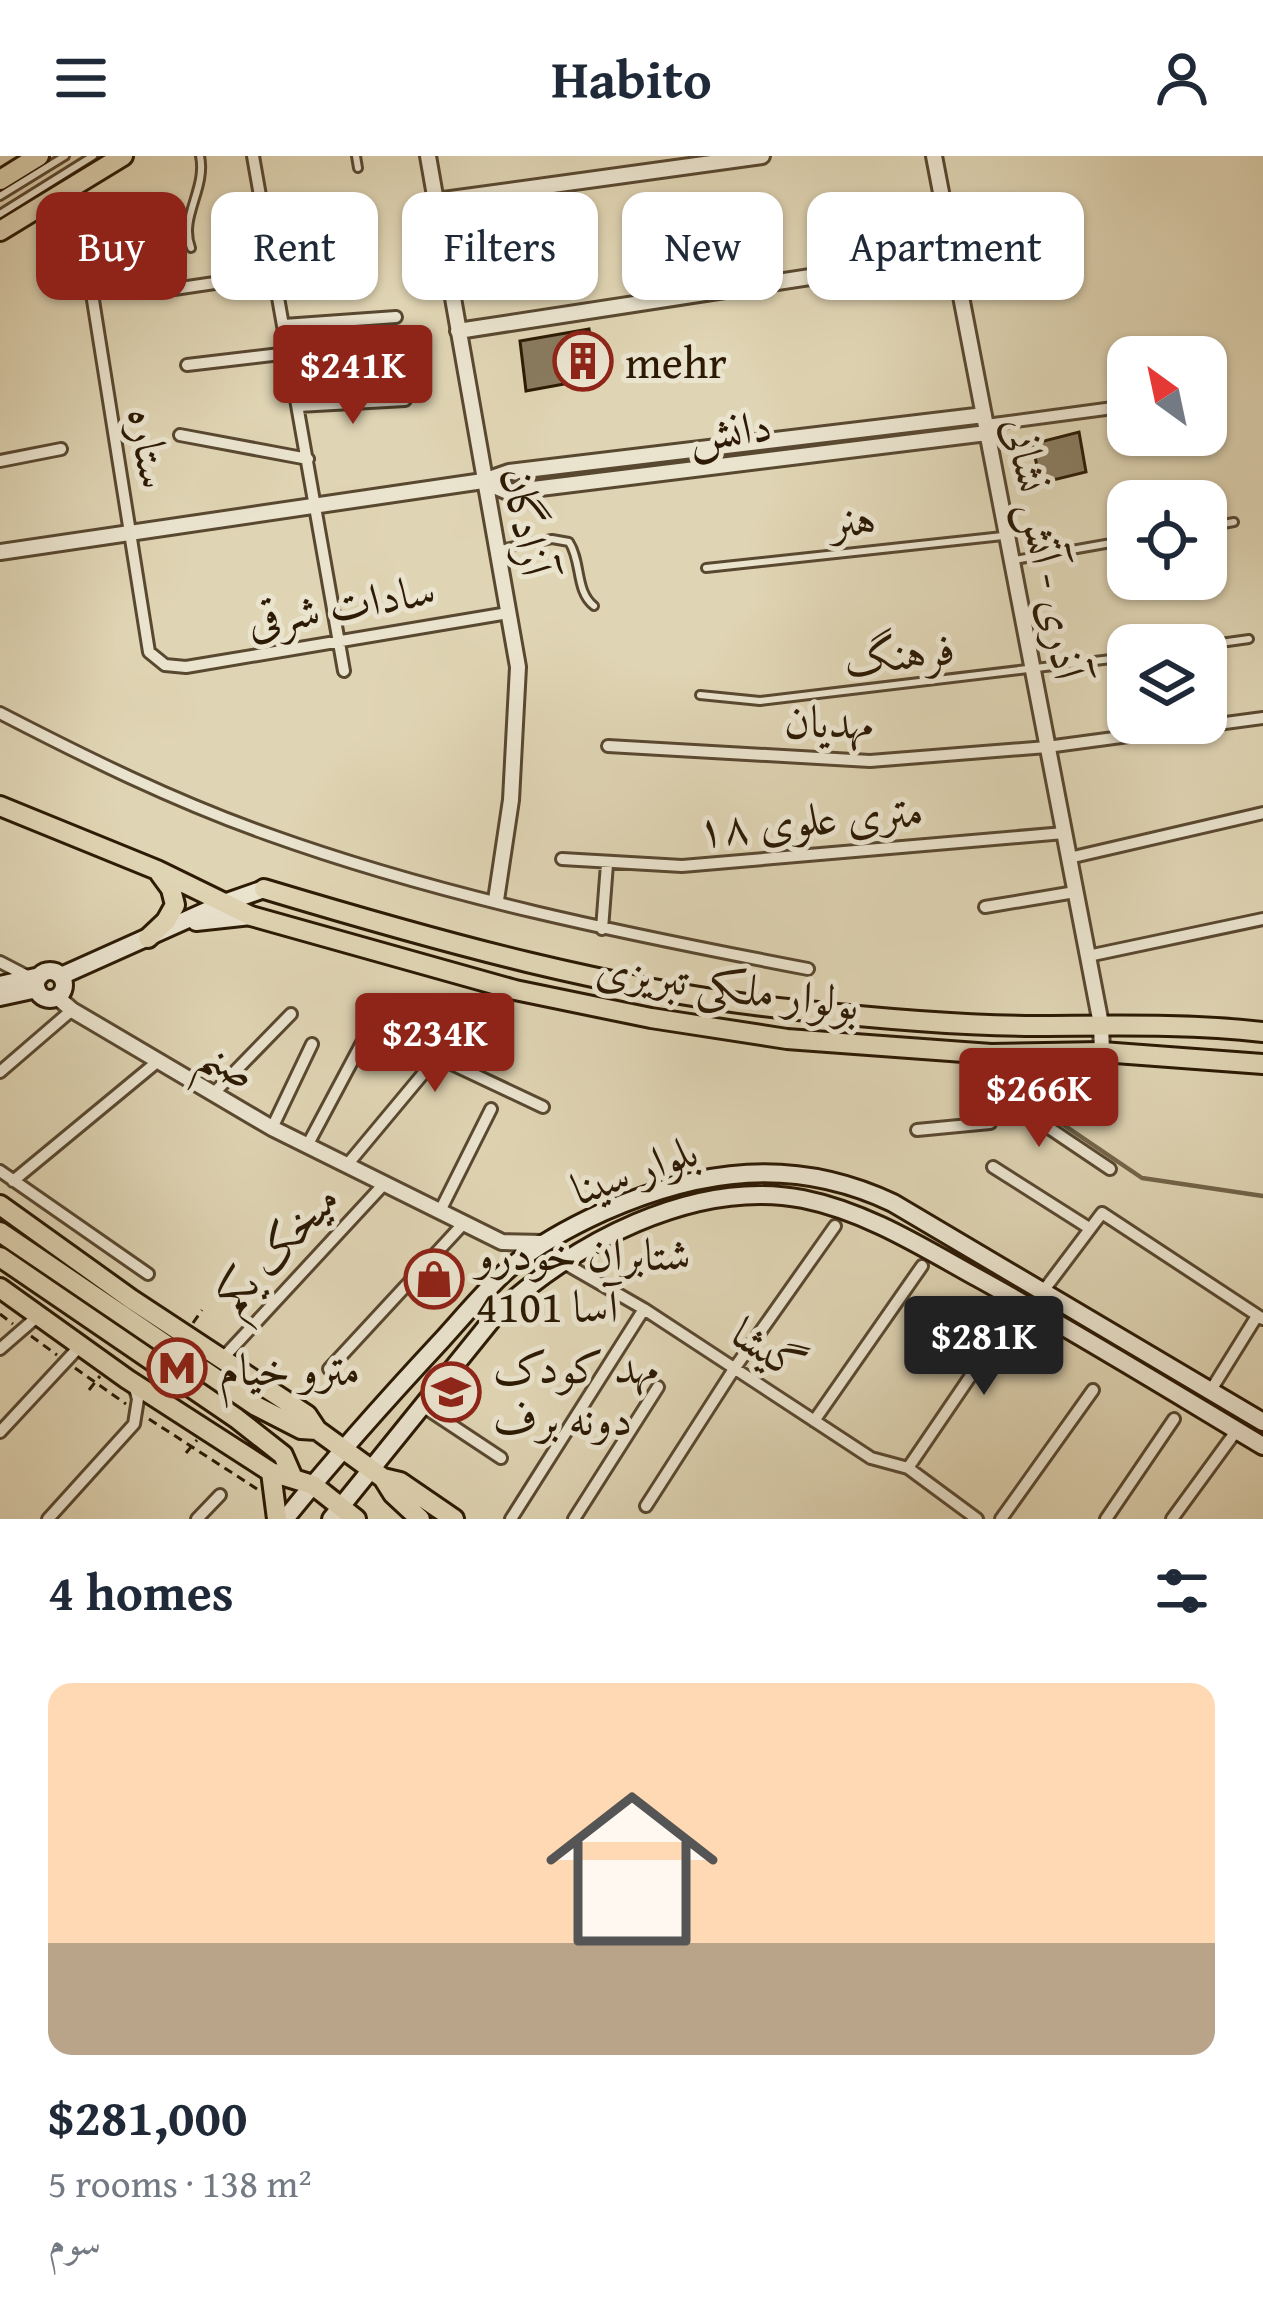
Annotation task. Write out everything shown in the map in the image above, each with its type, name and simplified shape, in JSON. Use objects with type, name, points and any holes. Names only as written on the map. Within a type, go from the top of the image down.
[{"type":"main road","points":[[0,180],[40,156]]},
{"type":"main road","points":[[0,231],[123,156]]},
{"type":"main road","name":"بولوار ملکی تبریزی","points":[[0,806],[157,870],[251,916],[515,990],[651,1018],[788,1039],[991,1054],[1102,1052],[1263,1064]]},
{"type":"main road","points":[[148,938],[175,904],[157,870]]},
{"type":"main road","points":[[61,976],[224,903],[264,890]]},
{"type":"main road","name":"بولوار ملکی تبریزی","points":[[264,890],[428,939],[658,988],[774,1007],[982,1025],[1204,1025],[1263,1032]]},
{"type":"main road","points":[[172,927],[251,916]]},
{"type":"main road","points":[[0,998],[51,971],[61,976],[64,988],[56,997],[47,998],[35,980]]},
{"type":"main road","points":[[0,985],[35,980]]},
{"type":"main road","name":"بلوار سینا","points":[[281,1519],[500,1278],[545,1243],[638,1196],[689,1179],[752,1172],[864,1190],[893,1203],[1263,1422]]},
{"type":"main road","name":"بلوار سینا","points":[[350,1515],[421,1405],[521,1291],[563,1262],[658,1216],[708,1202],[757,1196],[802,1199],[883,1225],[1263,1446]]},
{"type":"main road","points":[[883,1225],[893,1203]]},
{"type":"main road","points":[[0,1205],[307,1415],[317,1430],[376,1473],[420,1519]]},
{"type":"main road","points":[[0,1232],[256,1406],[301,1429],[317,1430]]},
{"type":"main road","points":[[0,1257],[236,1418],[284,1455],[293,1478]]},
{"type":"main road","points":[[0,1288],[127,1379],[271,1472],[313,1485],[350,1515]]},
{"type":"main road","points":[[271,1472],[281,1519]]},
{"type":"main road","points":[[376,1473],[400,1482],[454,1519]]},
{"type":"street","points":[[254,156],[260,192]]},
{"type":"street","name":"آزادگان","points":[[428,156],[434,192]]},
{"type":"street","points":[[501,192],[762,156]]},
{"type":"street","name":"آذرى - آتش نشانى","points":[[934,156],[941,192]]},
{"type":"street","points":[[458,331],[807,277]]},
{"type":"street","name":"ستاره","points":[[92,300],[149,652],[165,665],[186,667]]},
{"type":"street","points":[[280,300],[344,671]]},
{"type":"street","name":"آزادگان","points":[[453,300],[518,668],[517,727],[496,900]]},
{"type":"street","name":"آذرى - آتش نشانى","points":[[962,300],[1101,1024],[1102,1052]]},
{"type":"street","points":[[284,325],[396,316]]},
{"type":"street","points":[[188,365],[289,353]]},
{"type":"street","points":[[298,406],[405,400]]},
{"type":"street","points":[[986,424],[1107,409]]},
{"type":"street","name":"دانش","points":[[0,552],[483,482],[509,472],[986,424]]},
{"type":"street","points":[[179,435],[308,459]]},
{"type":"street","points":[[0,461],[62,448]]},
{"type":"street","name":"سادات شرقی","points":[[186,667],[508,613]]},
{"type":"street","points":[[0,713],[129,779],[269,836],[602,929],[808,969]]},
{"type":"street","name":"مهدیان","points":[[608,746],[870,761],[1047,747],[1263,718]]},
{"type":"street","points":[[1069,857],[1263,814]]},
{"type":"street","name":"۱۸ متری علوی","points":[[562,859],[682,866],[1064,833]]},
{"type":"street","points":[[602,929],[607,864]]},
{"type":"street","points":[[985,907],[1075,892]]},
{"type":"street","points":[[1088,956],[1263,919]]},
{"type":"street","points":[[0,962],[35,980]]},
{"type":"street","name":"صنم","points":[[56,997],[272,1128],[502,1242]]},
{"type":"street","points":[[0,1072],[72,1010]]},
{"type":"street","points":[[213,1094],[291,1014]]},
{"type":"street","points":[[307,1146],[365,1037]]},
{"type":"street","points":[[272,1128],[312,1044]]},
{"type":"street","points":[[917,1130],[984,1125],[992,1118],[991,1054]]},
{"type":"street","points":[[347,1166],[437,1057],[543,1107]]},
{"type":"street","points":[[13,1181],[158,1061]]},
{"type":"street","points":[[994,1091],[1110,1169]]},
{"type":"street","points":[[440,1211],[490,1109]]},
{"type":"street","points":[[993,1167],[1090,1228]]},
{"type":"street","points":[[0,1171],[148,1274]]},
{"type":"street","name":"میخک یکم","points":[[222,1359],[384,1184]]},
{"type":"street","points":[[1044,1290],[1100,1214],[1108,1215],[1260,1318],[1211,1390]]},
{"type":"street","points":[[329,1370],[464,1223]]},
{"type":"street","points":[[646,1506],[734,1369],[835,1226]]},
{"type":"street","points":[[500,1278],[502,1242],[545,1243]]},
{"type":"street","name":"گیشا","points":[[563,1262],[644,1309],[871,1458],[908,1468],[977,1519]]},
{"type":"street","points":[[814,1421],[922,1266]]},
{"type":"street","points":[[908,1468],[1021,1302]]},
{"type":"street","points":[[511,1519],[644,1309]]},
{"type":"street","points":[[0,1349],[39,1316]]},
{"type":"street","points":[[0,1328],[13,1337]]},
{"type":"street","points":[[0,1432],[80,1346]]},
{"type":"street","points":[[48,1519],[134,1424],[138,1399],[127,1379]]},
{"type":"street","points":[[574,1519],[658,1387]]},
{"type":"street","points":[[1001,1519],[1093,1390]]},
{"type":"street","points":[[421,1405],[501,1458]]},
{"type":"street","points":[[1106,1519],[1174,1419]]},
{"type":"street","points":[[1172,1519],[1237,1430]]},
{"type":"street","points":[[197,1519],[220,1495]]},
{"type":"lane","points":[[0,196],[65,156]]},
{"type":"lane","points":[[0,214],[93,156]]},
{"type":"lane","points":[[191,248],[187,227],[203,178],[200,156]]},
{"type":"lane","points":[[356,156],[358,168]]},
{"type":"lane","points":[[1227,523],[1234,522]]},
{"type":"lane","name":"هنر","points":[[706,568],[1007,536]]},
{"type":"lane","points":[[497,549],[552,539],[569,542],[575,550],[584,598],[594,606]]},
{"type":"lane","points":[[1012,560],[1107,544]]},
{"type":"lane","points":[[1227,642],[1250,639]]},
{"type":"lane","name":"فرهنگ","points":[[700,694],[760,701],[1107,660]]},
{"type":"building","points":[[589,329],[597,378],[526,391],[520,341]]},
{"type":"building","points":[[1079,432],[1086,472],[1041,483],[1032,444]]},
{"type":"waterway","points":[[1003,1084],[1142,1178],[1263,1196]]},
{"type":"place","name":"mehr","points":[[583,361]]},
{"type":"place","name":"شتابران خودرو 4101 آسا","points":[[434,1279]]},
{"type":"place","name":"مترو خیام","points":[[177,1368]]},
{"type":"place","name":"مهد کودک دونه برف","points":[[451,1392]]}]
